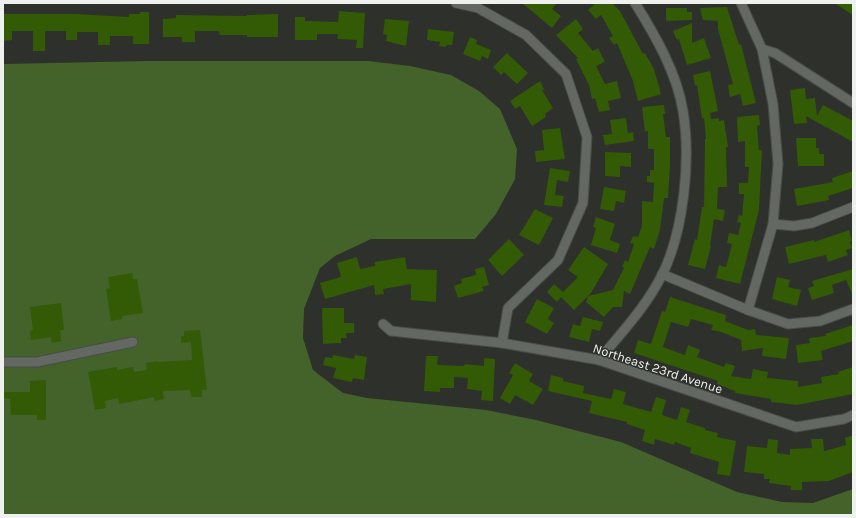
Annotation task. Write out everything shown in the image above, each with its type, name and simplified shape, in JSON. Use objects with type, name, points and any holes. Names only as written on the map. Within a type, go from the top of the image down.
[{"type":"street","points":[[456,3],[478,8],[526,35],[566,74],[587,137],[584,203],[558,260],[508,308],[502,343]]},
{"type":"street","points":[[599,360],[640,311],[662,274],[675,236],[685,191],[686,153],[683,111],[674,81],[653,31],[635,3]]},
{"type":"street","points":[[741,3],[762,49],[773,104],[778,164],[773,224],[748,310]]},
{"type":"street","points":[[762,49],[775,53],[853,103]]},
{"type":"street","points":[[773,224],[794,226],[812,223],[853,207]]},
{"type":"street","points":[[662,274],[748,310],[788,324],[820,321],[853,309]]},
{"type":"street","name":"Northeast 23rd Avenue","points":[[383,324],[391,331],[502,343],[599,360],[796,427],[844,419],[853,415]]},
{"type":"street","points":[[3,362],[36,362],[133,342]]},
{"type":"green space","points":[[147,61],[368,61],[410,66],[451,75],[479,91],[500,109],[517,149],[515,179],[496,214],[475,239],[371,239],[335,256],[320,268],[304,309],[303,338],[313,370],[343,393],[367,398],[486,410],[536,420],[621,442],[737,492],[782,502],[813,503],[853,489],[853,515],[3,515],[3,64]]},
{"type":"building","points":[[522,3],[557,3],[552,9],[561,16],[552,28]]},
{"type":"building","points":[[596,3],[612,3],[620,11],[643,54],[645,53],[654,69],[661,94],[638,101],[633,81],[617,43],[614,45],[609,38],[613,36],[601,15],[596,19],[588,10]]},
{"type":"building","points":[[834,3],[853,3],[853,15]]},
{"type":"building","points":[[727,7],[739,45],[741,44],[756,103],[743,106],[740,94],[730,97],[728,85],[733,84],[718,29],[718,21],[703,20],[700,8]]},
{"type":"building","points":[[666,8],[687,8],[687,12],[692,12],[692,20],[666,21]]},
{"type":"building","points":[[339,11],[365,13],[363,48],[356,48],[357,40],[337,39],[338,34],[317,34],[317,40],[295,40],[295,17],[305,17],[305,21],[338,22]]},
{"type":"building","points":[[140,12],[149,12],[149,44],[133,44],[133,36],[110,36],[110,45],[98,45],[98,32],[77,32],[77,40],[66,40],[66,31],[45,31],[45,51],[33,51],[33,31],[12,31],[12,40],[3,41],[3,14],[77,14],[129,17],[129,14],[140,14]]},
{"type":"building","points":[[278,14],[278,37],[247,37],[247,35],[220,35],[219,31],[195,31],[195,42],[182,42],[182,37],[163,37],[163,19],[176,18],[176,15],[247,16]]},
{"type":"building","points":[[385,19],[409,21],[406,46],[386,41],[387,35],[383,34]]},
{"type":"building","points":[[576,19],[583,29],[578,33],[593,51],[598,48],[605,62],[596,66],[605,84],[617,81],[621,98],[608,101],[610,110],[599,112],[595,98],[592,99],[589,85],[576,59],[578,58],[556,35]]},
{"type":"building","points":[[692,23],[692,43],[704,38],[711,58],[687,65],[679,39],[677,40],[673,31]]},
{"type":"building","points":[[428,29],[454,32],[452,45],[446,45],[446,47],[439,46],[440,42],[427,40]]},
{"type":"building","points":[[470,37],[477,40],[476,44],[491,50],[488,59],[482,56],[480,61],[463,54]]},
{"type":"building","points":[[507,53],[528,73],[517,84],[504,72],[501,75],[493,67]]},
{"type":"building","points":[[710,71],[718,111],[710,113],[711,119],[719,118],[719,121],[724,120],[728,147],[726,147],[727,187],[718,187],[717,209],[725,210],[723,221],[714,219],[711,246],[705,269],[688,265],[695,239],[697,240],[702,207],[704,207],[706,139],[704,118],[702,118],[697,85],[695,86],[693,75]]},
{"type":"building","points":[[540,81],[544,89],[542,90],[553,108],[545,114],[546,117],[532,126],[520,106],[515,109],[510,101]]},
{"type":"building","points":[[805,88],[806,99],[815,98],[817,116],[823,105],[853,121],[853,142],[806,116],[807,123],[794,124],[790,90]]},
{"type":"building","points":[[664,105],[665,114],[663,114],[666,137],[670,137],[670,165],[668,198],[664,198],[660,230],[654,249],[650,247],[630,294],[624,291],[622,307],[613,307],[604,317],[586,302],[588,296],[613,290],[624,268],[622,267],[625,260],[628,262],[634,244],[630,243],[633,236],[638,237],[642,226],[642,201],[653,202],[654,183],[647,182],[647,176],[650,176],[650,170],[654,170],[654,149],[648,149],[648,131],[645,132],[642,107]]},
{"type":"building","points":[[759,115],[760,125],[757,126],[759,150],[762,150],[759,210],[740,284],[716,278],[719,265],[726,267],[732,244],[727,243],[729,233],[738,235],[741,223],[737,222],[739,215],[742,216],[744,194],[739,194],[739,183],[748,183],[749,167],[745,167],[745,141],[738,142],[737,117]]},
{"type":"building","points":[[626,118],[628,133],[633,132],[634,141],[605,145],[603,135],[612,134],[610,120]]},
{"type":"building","points":[[560,128],[565,159],[536,162],[535,151],[544,150],[542,130]]},
{"type":"building","points":[[796,138],[816,138],[816,148],[819,148],[819,154],[824,154],[824,166],[798,166]]},
{"type":"building","points":[[605,152],[631,153],[631,167],[620,166],[620,177],[605,176]]},
{"type":"building","points":[[550,168],[570,171],[568,182],[557,180],[555,195],[564,196],[562,207],[544,205]]},
{"type":"building","points":[[853,171],[853,188],[828,196],[829,200],[797,206],[794,189],[833,182],[832,178]]},
{"type":"building","points":[[604,187],[626,191],[624,203],[616,201],[614,211],[600,209]]},
{"type":"building","points":[[535,209],[553,218],[539,245],[519,235]]},
{"type":"building","points":[[596,217],[615,224],[610,240],[620,244],[617,253],[591,245],[596,228],[593,227]]},
{"type":"building","points":[[849,230],[852,248],[846,250],[848,255],[828,262],[826,255],[789,264],[785,247],[814,240],[814,242]]},
{"type":"building","points":[[509,239],[524,255],[502,276],[488,260]]},
{"type":"building","points":[[584,247],[608,264],[591,293],[574,310],[561,297],[557,302],[547,292],[554,284],[563,292],[578,277],[568,270]]},
{"type":"building","points":[[357,257],[360,269],[375,266],[375,262],[405,257],[407,269],[437,270],[436,302],[411,300],[411,284],[383,289],[384,294],[375,295],[374,285],[325,299],[320,283],[341,277],[337,263]]},
{"type":"building","points":[[484,267],[489,285],[482,287],[484,291],[458,298],[454,286],[462,283],[461,279],[476,275],[475,269]]},
{"type":"building","points":[[853,269],[853,296],[846,280],[832,285],[834,293],[812,300],[808,288],[814,286],[812,281]]},
{"type":"building","points":[[132,273],[133,279],[137,279],[143,313],[122,316],[122,319],[111,321],[106,289],[110,288],[108,277]]},
{"type":"building","points":[[777,277],[790,280],[788,287],[801,290],[797,306],[772,299]]},
{"type":"building","points":[[670,297],[726,315],[725,321],[748,330],[755,329],[756,335],[789,338],[786,359],[762,356],[763,348],[742,351],[741,340],[721,332],[711,330],[713,325],[691,319],[688,327],[671,322],[663,347],[685,355],[688,345],[700,350],[697,357],[724,367],[726,363],[735,366],[731,376],[751,379],[753,369],[768,372],[767,378],[798,381],[798,387],[822,383],[821,377],[839,374],[838,372],[853,367],[853,394],[797,405],[771,402],[771,399],[735,393],[735,391],[717,384],[718,381],[634,353],[638,340],[651,344],[662,311],[665,312]]},
{"type":"building","points":[[537,299],[554,308],[548,319],[554,323],[547,334],[525,322]]},
{"type":"building","points":[[61,303],[64,330],[60,330],[61,341],[52,343],[51,337],[31,340],[30,331],[33,330],[30,307]]},
{"type":"building","points":[[322,308],[344,308],[344,323],[354,323],[354,333],[346,333],[347,338],[341,338],[341,343],[323,344]]},
{"type":"building","points":[[583,317],[603,322],[600,331],[592,329],[589,342],[569,337],[573,324],[580,326]]},
{"type":"building","points":[[853,325],[853,341],[821,351],[823,360],[798,363],[796,345],[810,343],[809,338],[826,336],[825,334]]},
{"type":"building","points":[[200,330],[207,390],[202,390],[202,397],[191,397],[190,390],[163,391],[164,399],[154,401],[154,397],[119,404],[118,398],[105,401],[106,408],[95,410],[88,372],[117,367],[117,370],[133,367],[134,372],[147,370],[146,363],[157,361],[192,360],[191,342],[181,343],[181,336],[184,336],[184,331]]},
{"type":"building","points":[[333,355],[354,359],[355,355],[367,357],[364,380],[353,378],[352,382],[333,378],[336,368],[323,365],[325,357],[332,358]]},
{"type":"building","points":[[426,356],[438,356],[437,365],[464,366],[465,364],[484,366],[484,358],[495,359],[493,401],[481,400],[482,391],[467,389],[468,378],[454,377],[454,388],[440,388],[440,392],[424,391]]},
{"type":"building","points":[[515,363],[533,374],[529,381],[543,389],[533,405],[515,395],[510,404],[500,398],[513,375],[509,373]]},
{"type":"building","points":[[551,375],[563,378],[563,381],[584,386],[583,393],[611,399],[614,389],[626,392],[623,404],[651,412],[656,397],[666,400],[662,415],[677,420],[681,407],[690,410],[686,422],[705,428],[705,430],[718,433],[717,437],[736,441],[730,476],[717,474],[719,462],[690,453],[691,448],[675,442],[674,445],[655,439],[654,445],[642,441],[645,430],[627,424],[627,422],[589,413],[592,401],[548,391]]},
{"type":"building","points":[[46,380],[46,420],[37,420],[37,415],[11,415],[10,399],[3,398],[3,392],[30,392],[30,381]]},
{"type":"building","points":[[853,435],[853,472],[829,481],[802,482],[802,490],[791,490],[791,486],[769,483],[770,479],[764,479],[764,474],[744,472],[747,446],[767,448],[768,439],[778,440],[777,453],[790,455],[790,449],[812,448],[811,439],[823,439],[824,451],[846,445],[845,438]]}]
